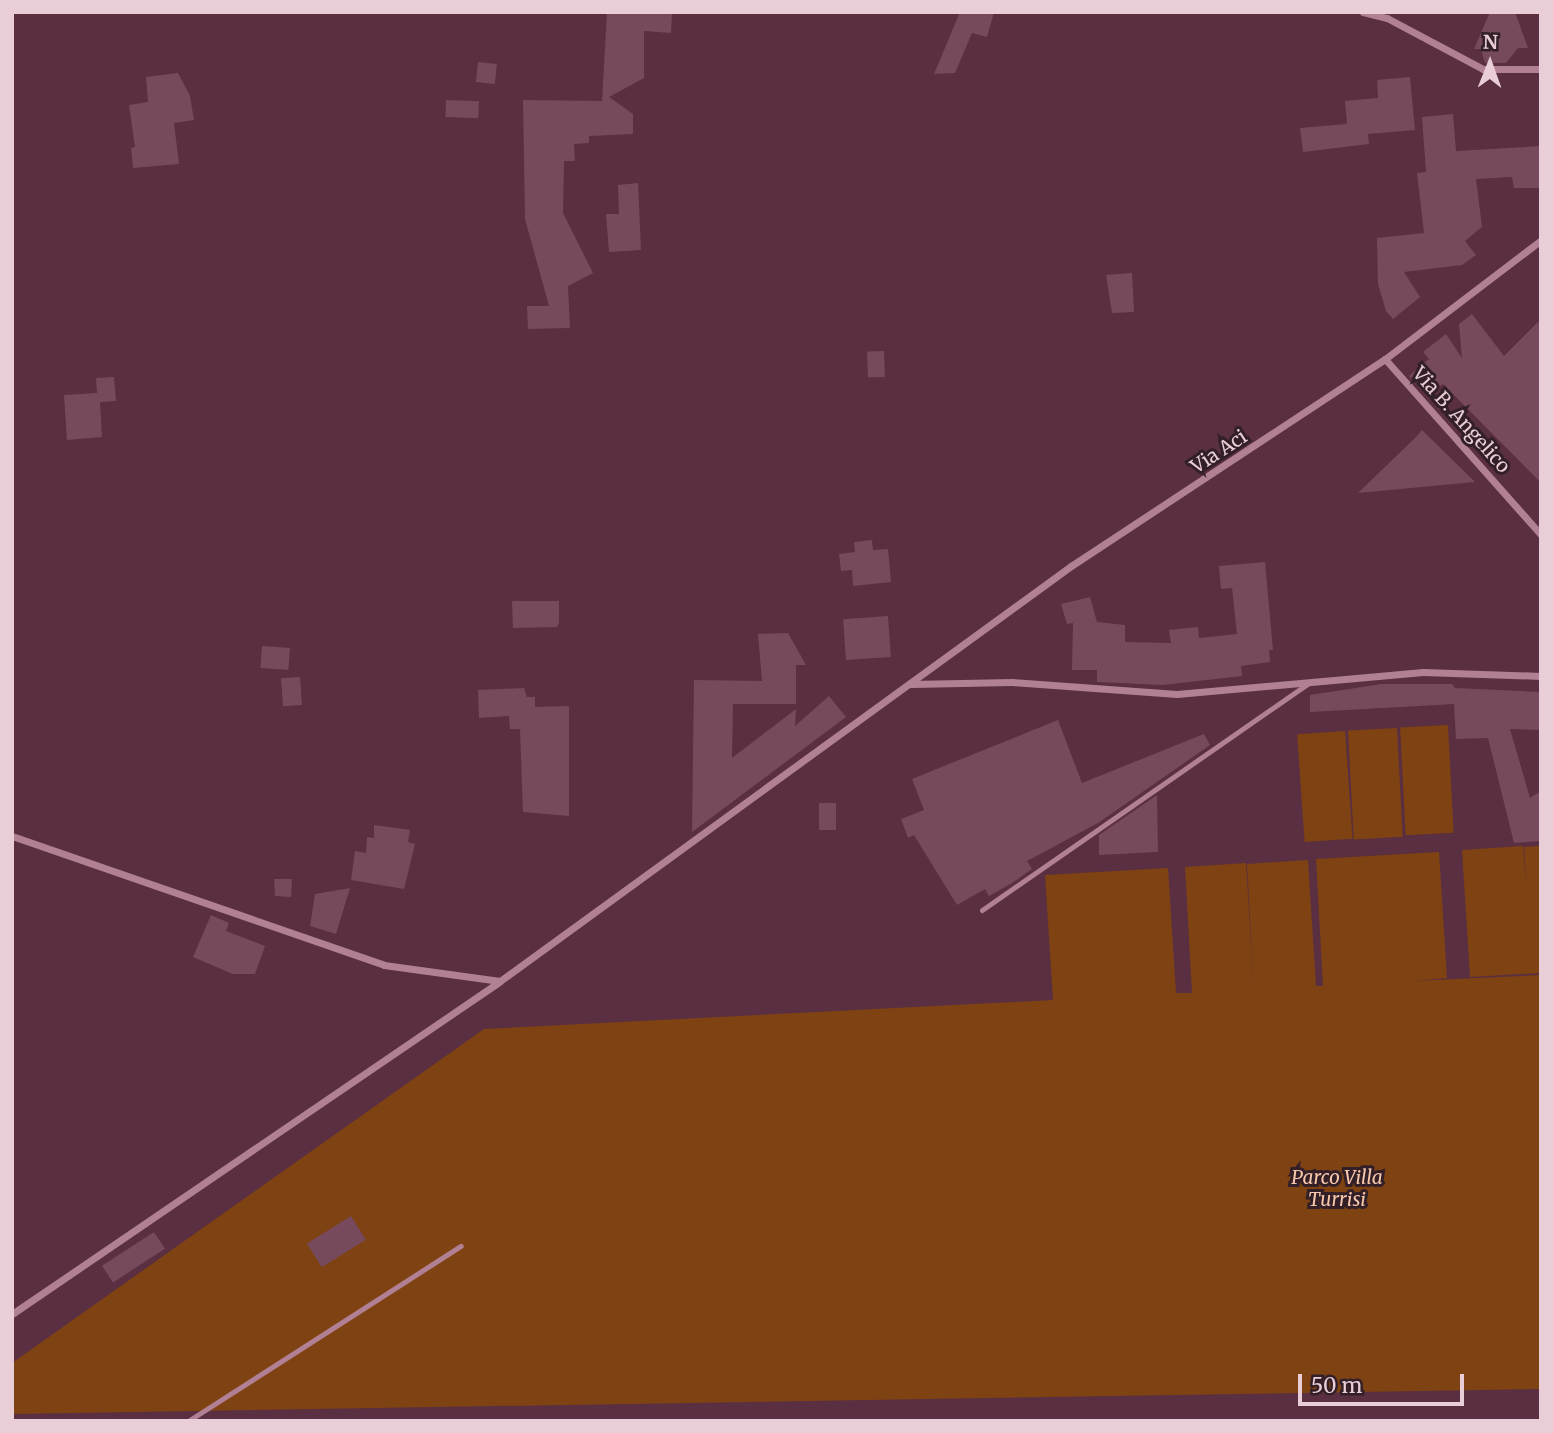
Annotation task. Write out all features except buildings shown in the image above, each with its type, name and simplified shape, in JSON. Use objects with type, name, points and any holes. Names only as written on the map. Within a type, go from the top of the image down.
[{"type":"street","points":[[1363,12],[1387,18],[1483,69],[1541,69]]},
{"type":"street","name":"Via Aci","points":[[12,1314],[500,981],[1071,566],[1385,359],[1541,240]]},
{"type":"street","name":"Via B. Angelico","points":[[1385,359],[1540,529]]},
{"type":"street","points":[[911,684],[1012,682],[1150,695],[1423,672],[1541,676]]},
{"type":"street","points":[[12,836],[384,965],[500,981]]},
{"type":"lane","points":[[982,910],[1311,681]]},
{"type":"lane","points":[[188,1421],[461,1246]]},
{"type":"green space","points":[[1448,725],[1454,833],[1406,835],[1400,728]]},
{"type":"green space","points":[[1397,728],[1403,837],[1354,839],[1348,731]]},
{"type":"green space","points":[[1345,731],[1353,839],[1305,842],[1297,734]]},
{"type":"green space","points":[[1523,846],[1526,885],[1524,847],[1541,846],[1541,973],[1470,977],[1462,850]]},
{"type":"green space","name":"Parco Villa Turrisi","points":[[1439,852],[1447,978],[1413,981],[1541,975],[1541,1389],[12,1414],[12,1363],[484,1029],[1053,1000],[1045,875],[1168,868],[1176,993],[1192,993],[1185,867],[1246,863],[1254,989],[1247,864],[1308,860],[1316,986],[1323,986],[1316,859]]}]
